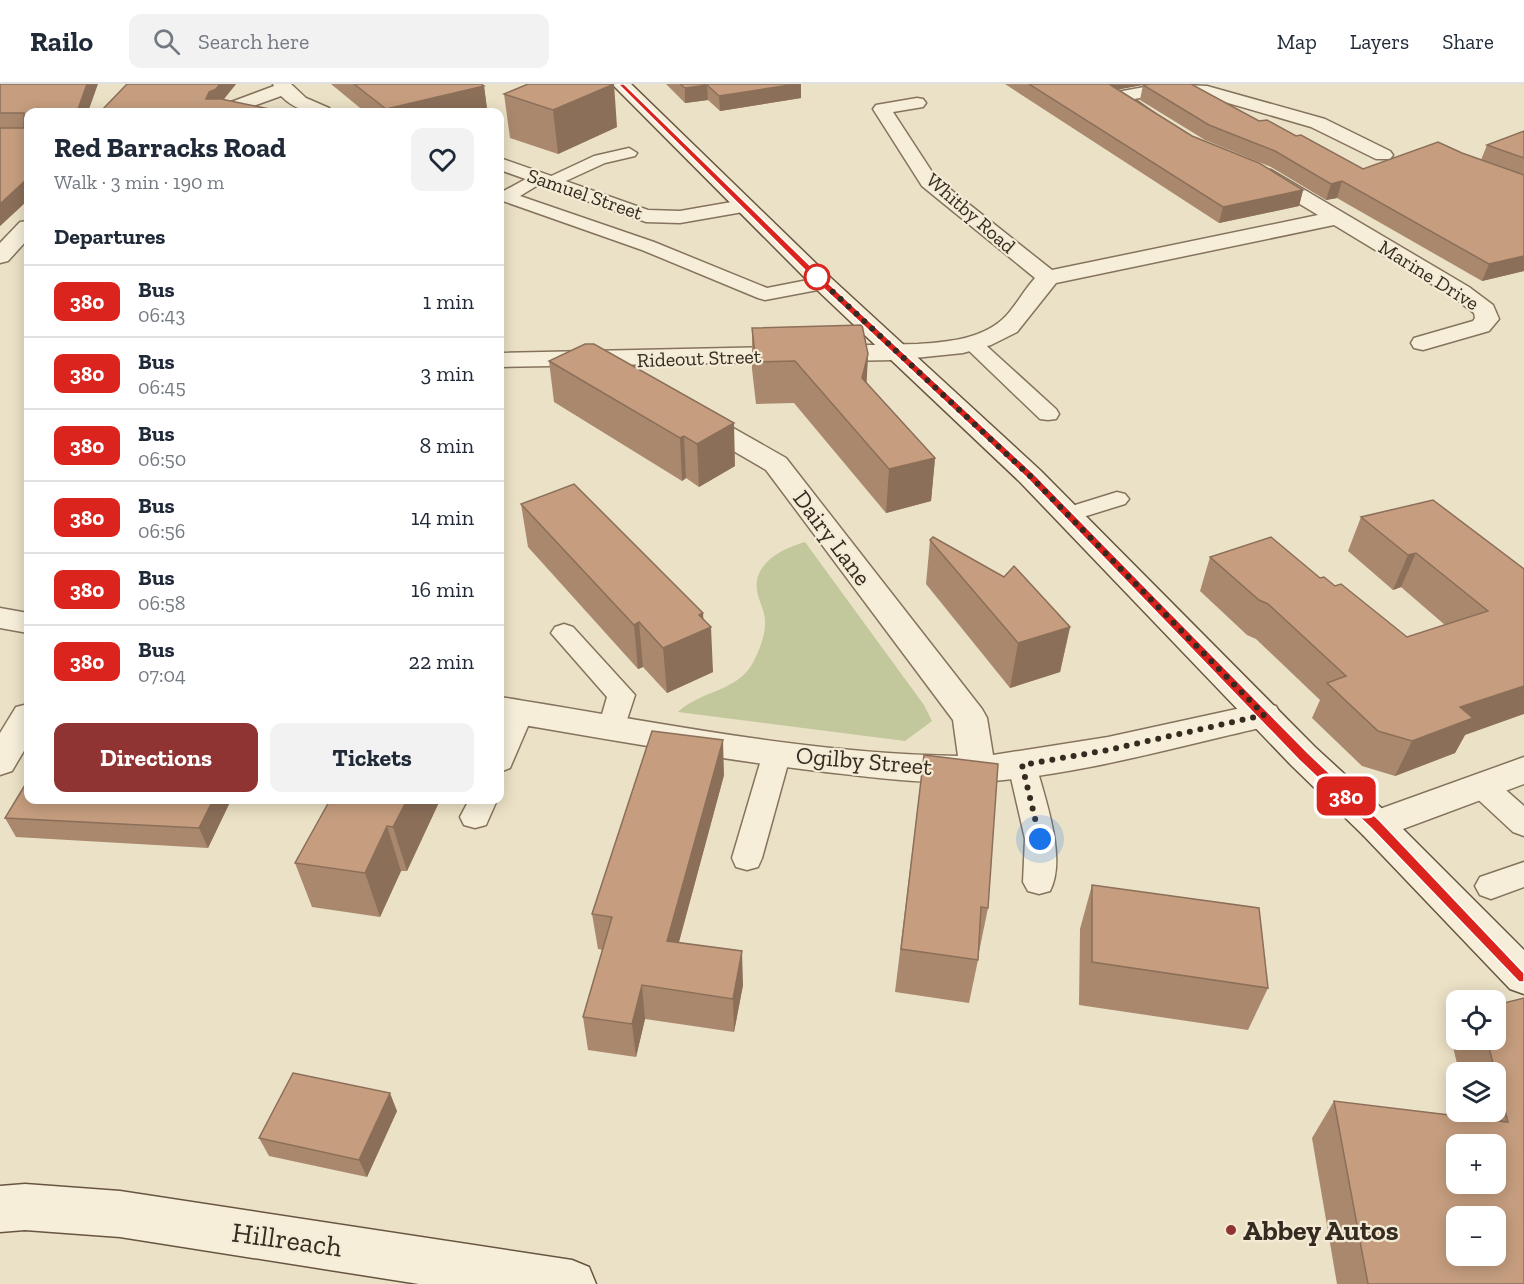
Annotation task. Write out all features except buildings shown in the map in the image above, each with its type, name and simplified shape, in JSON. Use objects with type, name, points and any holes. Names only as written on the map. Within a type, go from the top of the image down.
[{"type":"street","points":[[1157,121],[1117,97],[1180,86],[1208,91],[1318,123],[1383,155]]},
{"type":"street","points":[[231,108],[283,87],[294,99],[314,108]]},
{"type":"street","points":[[618,91],[1030,476],[1524,977]]},
{"type":"street","name":"Whitby Road","points":[[917,102],[882,109],[929,182],[1048,278]]},
{"type":"street","name":"Samuel Street","points":[[504,165],[646,216],[680,217],[743,206]]},
{"type":"street","points":[[1252,169],[1263,173],[1335,218]]},
{"type":"street","points":[[1048,278],[1335,218]]},
{"type":"street","name":"Marine Drive","points":[[1335,218],[1461,292],[1485,310],[1487,319],[1481,326],[1468,332],[1423,343]]},
{"type":"street","points":[[0,256],[24,231]]},
{"type":"street","name":"Rideout Street","points":[[504,360],[633,372],[972,343],[1000,333],[1017,321],[1038,287],[1048,278]]},
{"type":"street","name":"Dairy Lane","points":[[675,406],[776,464],[970,718],[978,769]]},
{"type":"street","points":[[0,618],[24,622]]},
{"type":"street","name":"Ogilby Street","points":[[510,711],[777,753],[905,768],[978,769],[1022,765],[1108,750],[1264,715]]},
{"type":"street","points":[[0,762],[24,723]]},
{"type":"street","points":[[1376,825],[1524,770]]},
{"type":"street","name":"Hillreach","points":[[0,1209],[25,1207],[120,1214],[572,1284]]},
{"type":"lane","points":[[629,153],[600,159],[506,197],[648,246],[765,294],[823,283]]},
{"type":"lane","points":[[972,343],[1048,414]]},
{"type":"lane","points":[[1067,515],[1117,499]]},
{"type":"lane","points":[[564,633],[621,696],[612,728]]},
{"type":"lane","points":[[504,741],[510,711]]},
{"type":"lane","points":[[747,858],[777,753]]},
{"type":"lane","points":[[1022,765],[1040,839],[1039,882]]},
{"type":"lane","points":[[1481,785],[1524,824]]},
{"type":"lane","points":[[1491,886],[1524,874]]},
{"type":"green space","points":[[805,542],[924,705],[932,721],[905,741],[678,712],[695,700],[733,683],[749,669],[760,646],[765,627],[764,613],[757,590],[760,572],[771,558],[788,548]]},
{"type":"bus line","name":"380","points":[[621,84],[730,194],[1030,476],[1304,756],[1376,825],[1524,978]]},
{"type":"place","name":"Abbey Autos","points":[[1231,1230]]},
{"type":"route","points":[[817,277],[1030,476],[1264,715],[1108,750],[1022,765],[1040,839]]}]
